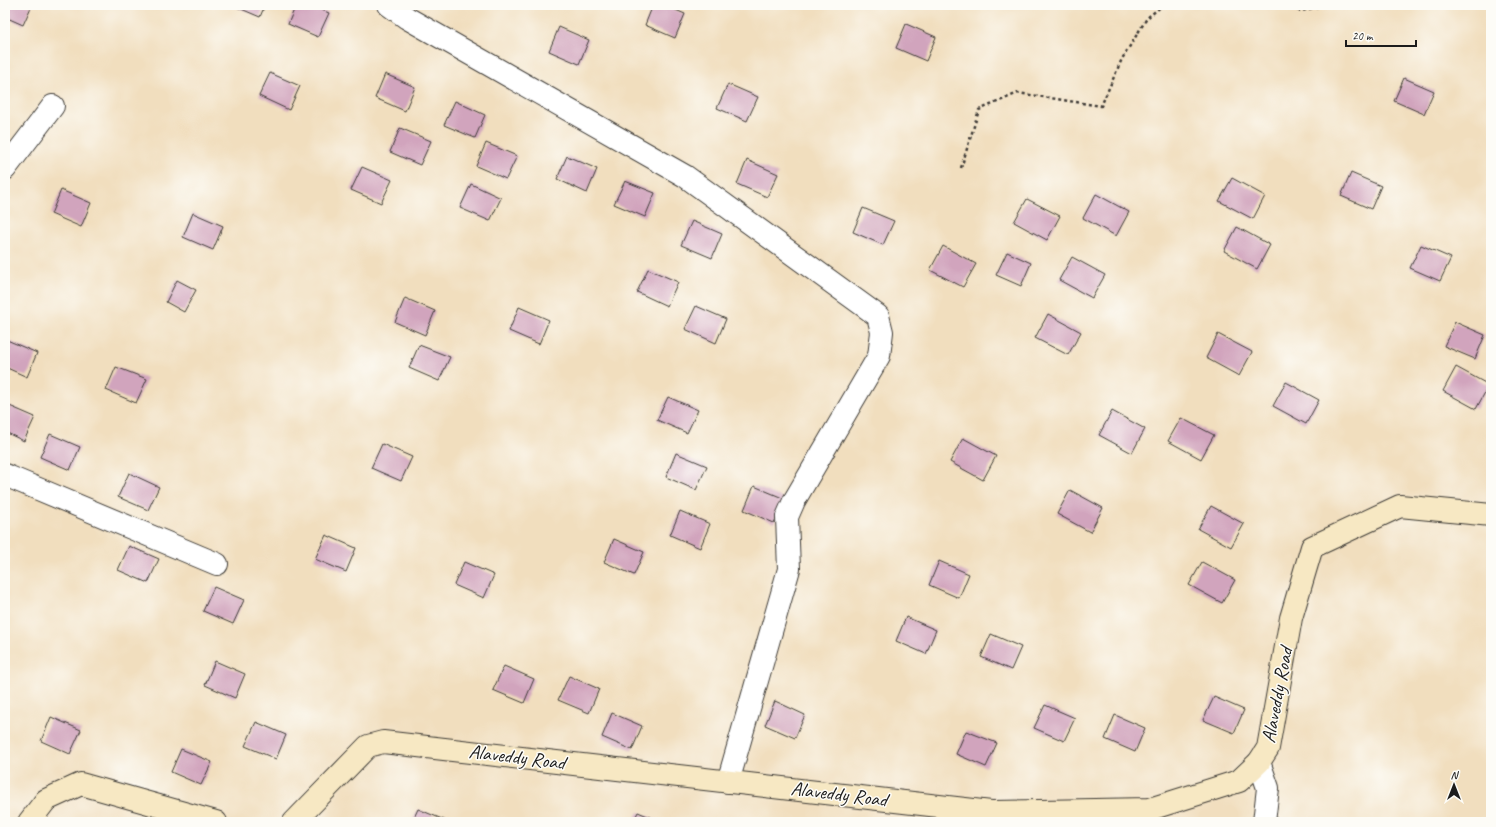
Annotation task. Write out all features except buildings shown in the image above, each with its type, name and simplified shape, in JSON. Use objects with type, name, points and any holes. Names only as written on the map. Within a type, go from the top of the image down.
[{"type":"street","points":[[390,5],[407,18],[685,176],[878,316],[882,332],[879,356],[794,501],[787,517],[789,570],[728,782]]},
{"type":"street","points":[[5,169],[53,106]]},
{"type":"street","points":[[5,475],[217,564]]},
{"type":"street","name":"Alaveddy Road","points":[[294,822],[368,746],[383,742],[991,812],[1150,809],[1239,781],[1259,762],[1268,748],[1291,618],[1312,547],[1400,506],[1491,515]]},
{"type":"street","points":[[1259,762],[1268,788],[1264,822]]},
{"type":"street","points":[[29,822],[46,800],[81,784],[216,822]]},
{"type":"path","points":[[961,168],[979,110],[1018,93],[1101,106],[1122,59],[1147,18],[1163,5]]},
{"type":"path","points":[[1280,5],[1301,11],[1325,5]]}]
